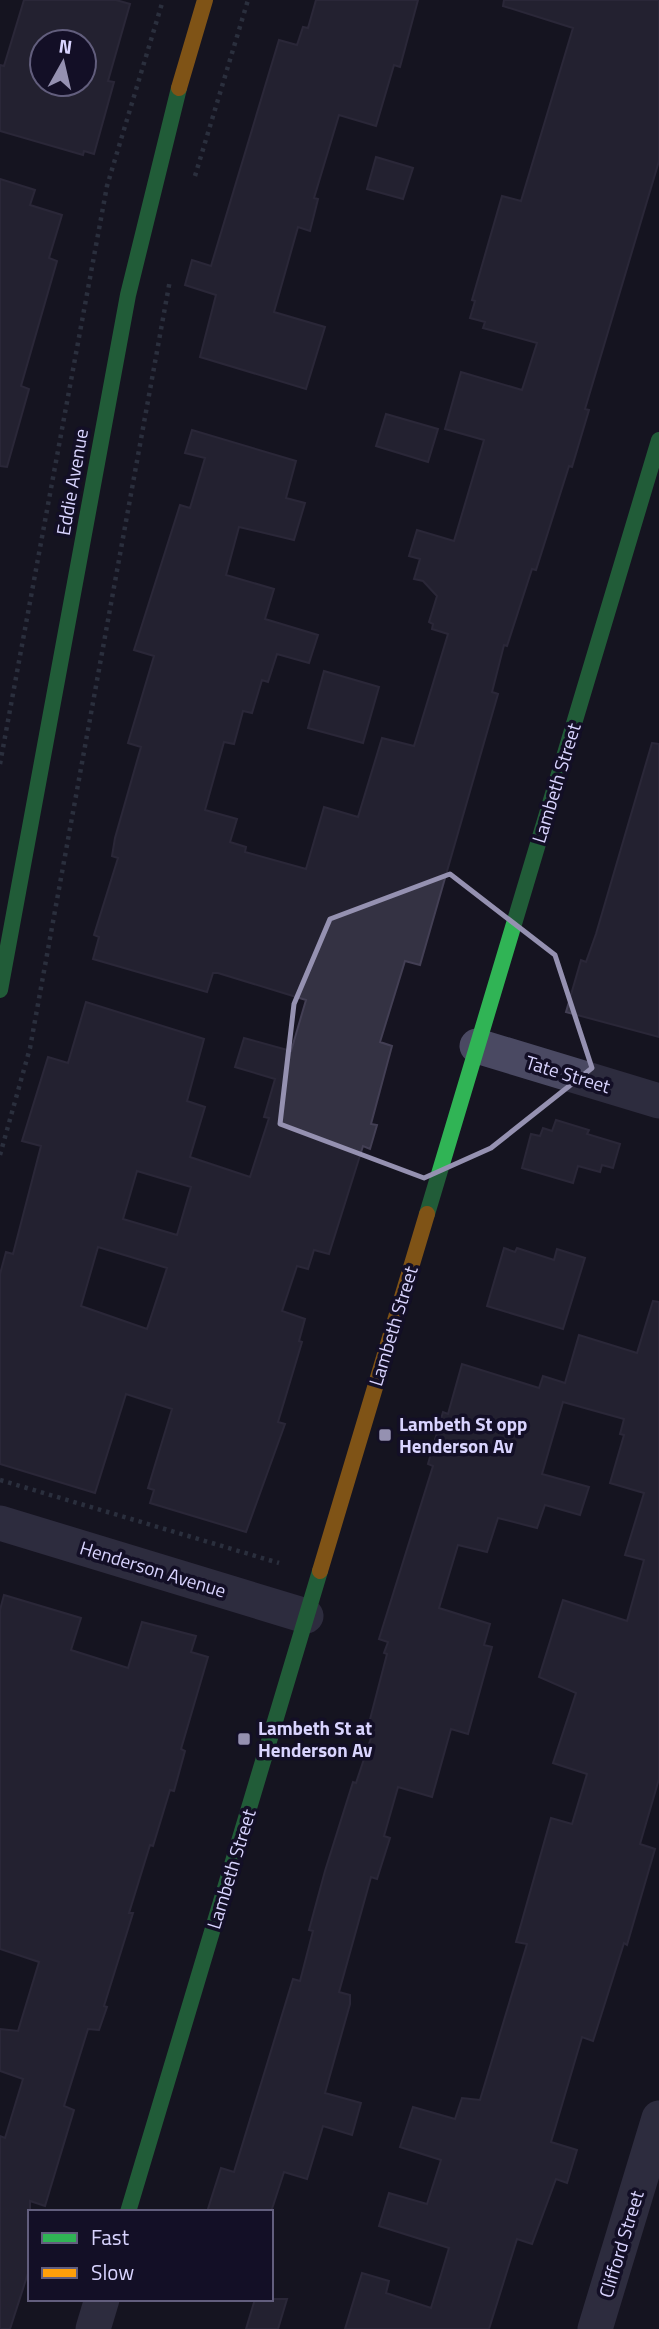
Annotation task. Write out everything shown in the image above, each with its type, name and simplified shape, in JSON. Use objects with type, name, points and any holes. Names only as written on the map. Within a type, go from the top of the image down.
[{"type":"street","name":"Eddie Avenue","points":[[1,983],[128,295],[170,120],[205,0]]},
{"type":"street","name":"Lambeth Street","points":[[129,2210],[659,440]]},
{"type":"street","name":"Tate Street","points":[[477,1046],[659,1101]]},
{"type":"street","name":"Henderson Avenue","points":[[0,1523],[306,1616]]},
{"type":"street","name":"Clifford Street","points":[[595,2329],[659,2118]]},
{"type":"street","points":[[93,2329],[101,2301]]},
{"type":"path","points":[[0,764],[107,186],[163,0]]},
{"type":"path","points":[[193,182],[248,0]]},
{"type":"path","points":[[0,1154],[30,1048],[172,272]]},
{"type":"path","points":[[0,1480],[279,1563]]},
{"type":"highlighted area","points":[[450,874],[555,955],[592,1068],[491,1148],[424,1178],[280,1124],[294,1004],[330,919]]},
{"type":"building","points":[[24,0],[116,0],[130,4],[108,81],[114,82],[94,154],[84,151],[83,155],[0,131],[0,65],[4,66]]},
{"type":"building","points":[[316,0],[418,0],[400,67],[394,65],[376,126],[339,115],[314,198],[318,199],[310,231],[298,227],[274,312],[325,327],[306,389],[200,357],[216,295],[185,285],[192,260],[211,266],[279,40],[297,45],[303,27],[308,28]]},
{"type":"building","points":[[504,0],[659,0],[659,161],[585,409],[589,410],[572,467],[569,466],[536,570],[532,569],[507,646],[504,645],[492,692],[498,694],[420,965],[405,961],[380,1042],[392,1046],[371,1124],[377,1125],[370,1149],[363,1146],[329,1254],[314,1250],[308,1269],[297,1266],[282,1311],[305,1319],[299,1341],[302,1342],[278,1422],[285,1424],[246,1532],[150,1503],[154,1490],[148,1488],[172,1409],[126,1394],[95,1493],[0,1464],[0,1274],[6,1252],[13,1254],[41,1146],[22,1141],[48,1057],[68,1063],[86,1002],[204,1039],[187,1101],[205,1107],[190,1157],[250,1177],[269,1118],[264,1117],[275,1079],[235,1067],[244,1038],[291,1051],[306,1000],[218,973],[213,973],[207,992],[93,959],[99,937],[94,935],[118,858],[112,856],[115,838],[141,747],[128,743],[154,656],[134,650],[180,505],[190,508],[205,458],[185,453],[192,430],[296,461],[286,498],[305,503],[294,540],[239,527],[226,575],[274,589],[265,619],[318,635],[309,663],[277,654],[268,682],[262,680],[252,713],[243,711],[234,744],[224,742],[205,810],[237,819],[230,842],[246,847],[245,852],[306,869],[324,807],[358,817],[382,738],[414,746],[448,634],[432,629],[433,624],[429,622],[437,596],[423,581],[414,579],[420,559],[409,556],[417,530],[454,541],[484,440],[445,429],[461,372],[522,390],[537,343],[483,328],[485,322],[470,318],[475,301],[472,300],[502,196],[521,201],[573,28],[503,6]],"holes":[[[137,1171],[191,1187],[177,1235],[123,1219]],[[98,1247],[167,1268],[147,1329],[81,1306]]]},
{"type":"building","points":[[376,157],[413,168],[403,199],[367,189]]},
{"type":"building","points":[[0,179],[35,190],[30,205],[62,215],[49,258],[57,261],[21,386],[29,389],[7,467],[0,466]]},
{"type":"building","points":[[386,414],[438,429],[428,462],[376,446]]},
{"type":"building","points":[[324,671],[379,687],[363,743],[308,728]]},
{"type":"building","points":[[652,743],[659,744],[659,1037],[566,1012],[581,960],[586,962],[596,934]]},
{"type":"building","points":[[556,1120],[589,1130],[587,1134],[620,1144],[613,1168],[602,1165],[600,1172],[578,1166],[573,1183],[522,1168],[531,1134],[540,1136],[543,1128],[552,1131]]},
{"type":"building","points":[[504,1248],[515,1252],[517,1248],[554,1260],[557,1249],[585,1258],[563,1329],[487,1306]]},
{"type":"building","points":[[653,1301],[659,1302],[659,1779],[640,1844],[655,1849],[627,1945],[624,1943],[593,2041],[582,2037],[551,2142],[577,2150],[567,2183],[556,2179],[532,2244],[517,2239],[489,2329],[345,2329],[362,2273],[389,2281],[386,2293],[431,2308],[449,2248],[379,2226],[389,2193],[427,2204],[441,2160],[400,2147],[413,2107],[455,2119],[462,2098],[480,2100],[527,1944],[516,1942],[551,1818],[572,1824],[587,1774],[553,1763],[576,1693],[539,1677],[563,1600],[627,1621],[644,1560],[625,1555],[644,1493],[610,1483],[624,1435],[620,1434],[624,1419],[563,1402],[542,1474],[589,1487],[580,1515],[545,1505],[537,1528],[498,1518],[487,1552],[458,1545],[439,1608],[490,1624],[484,1645],[492,1647],[468,1734],[451,1729],[432,1797],[398,1787],[384,1836],[390,1838],[377,1879],[371,1877],[339,1992],[350,1995],[350,2004],[325,2093],[361,2103],[352,2135],[323,2126],[307,2179],[284,2172],[272,2210],[208,2210],[221,2168],[234,2172],[293,1979],[300,1981],[313,1931],[309,1930],[325,1871],[353,1782],[356,1783],[374,1729],[368,1727],[388,1642],[379,1639],[433,1466],[428,1464],[443,1412],[448,1414],[462,1364],[539,1388],[543,1376],[565,1383],[579,1335],[637,1353]]},
{"type":"building","points":[[4,1595],[81,1618],[71,1650],[128,1668],[142,1622],[196,1636],[191,1652],[208,1657],[181,1749],[185,1751],[174,1791],[170,1790],[129,1913],[133,1913],[104,2006],[107,2007],[99,2030],[88,2029],[64,2106],[74,2110],[45,2206],[30,2201],[28,2273],[10,2329],[0,2329],[0,2136],[5,2138],[23,2079],[0,2071],[0,2029],[18,2031],[39,1962],[0,1949],[0,1610]]},
{"type":"building","points":[[287,2299],[278,2329],[246,2329],[254,2301]]},
{"type":"traffic: fast","points":[[0,990],[128,295],[179,88]]},
{"type":"traffic: fast","points":[[427,1214],[659,440]]},
{"type":"traffic: fast","points":[[129,2210],[320,1571]]},
{"type":"traffic: slow","points":[[179,88],[205,0]]},
{"type":"traffic: slow","points":[[320,1571],[427,1214]]},
{"type":"place","name":"Lambeth St opp Henderson Av","points":[[385,1435]]},
{"type":"place","name":"Lambeth St at Henderson Av","points":[[244,1739]]}]
